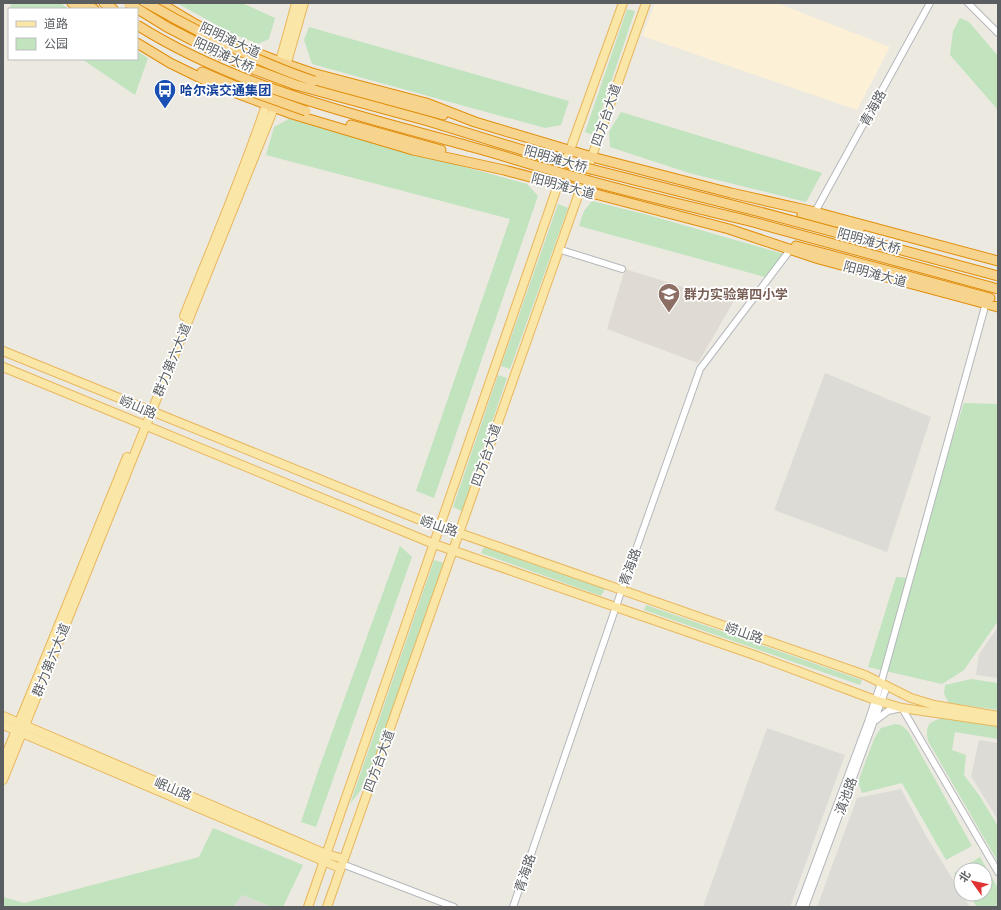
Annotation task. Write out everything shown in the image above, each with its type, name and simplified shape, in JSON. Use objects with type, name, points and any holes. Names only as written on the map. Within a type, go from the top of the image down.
[{"type":"highway","points":[[147,3],[190,28],[247,55],[314,81],[475,122]]},
{"type":"highway","name":"阳明滩大道","points":[[160,3],[195,24],[244,48],[319,75],[426,103],[475,122],[592,157],[736,194],[815,212],[998,261]]},
{"type":"highway","name":"阳明滩大桥","points":[[138,9],[187,38],[238,63],[314,90],[428,121],[555,160],[760,212],[998,276]]},
{"type":"highway","name":"阳明滩大桥","points":[[138,26],[178,49],[253,82],[310,102],[473,147],[552,171],[764,225],[998,289]]},
{"type":"highway","points":[[138,38],[179,61],[230,84],[291,107],[418,143],[504,170]]},
{"type":"highway","points":[[187,38],[247,55]]},
{"type":"highway","name":"阳明滩大道","points":[[138,44],[215,85],[270,106],[413,150],[504,170],[729,229],[834,263],[998,307]]},
{"type":"highway","points":[[178,49],[230,84]]},
{"type":"highway","points":[[736,194],[817,219],[998,266]]},
{"type":"highway","points":[[729,229],[998,300]]},
{"type":"main road","name":"群力第六大道","points":[[283,63],[296,3]]},
{"type":"main road","name":"群力第六大道","points":[[3,780],[20,728],[270,106],[304,3]]},
{"type":"main road","name":"四方台大道","points":[[308,907],[558,184],[623,3]]},
{"type":"main road","name":"四方台大道","points":[[327,907],[646,3]]},
{"type":"main road","name":"崂山路","points":[[3,351],[440,528],[459,533],[622,589],[865,675],[911,698],[934,705],[998,716]]},
{"type":"main road","name":"崂山路","points":[[3,367],[434,544],[753,655],[878,701],[902,708],[998,722]]},
{"type":"main road","name":"岷山路","points":[[3,716],[20,728],[324,862],[342,864]]},
{"type":"main road","name":"岷山路","points":[[3,725],[20,728],[326,854],[342,864]]},
{"type":"main road","name":"群力第六大道","points":[[3,762],[20,728]]},
{"type":"street","name":"青海路","points":[[815,212],[930,3]]},
{"type":"street","points":[[968,3],[998,33]]},
{"type":"street","points":[[558,249],[622,269]]},
{"type":"street","name":"青海路","points":[[513,907],[622,589],[700,369],[790,250]]},
{"type":"street","name":"滇池路","points":[[799,907],[884,685],[986,303]]},
{"type":"street","name":"滇池路","points":[[805,907],[874,722],[878,701]]},
{"type":"street","points":[[874,722],[879,716],[888,711],[902,708],[998,872]]},
{"type":"street","name":"岷山路","points":[[342,864],[454,907]]},
{"type":"shaded area","points":[[655,3],[777,3],[890,47],[857,110],[642,36]]},
{"type":"shaded area","name":"群力实验第四小学","points":[[625,269],[693,290],[698,289],[735,299],[698,363],[607,329]]},
{"type":"shaded area","points":[[825,373],[931,417],[887,552],[774,510]]},
{"type":"shaded area","points":[[998,627],[998,678],[976,675],[979,654]]},
{"type":"shaded area","points":[[767,728],[845,755],[790,907],[703,907]]},
{"type":"shaded area","points":[[979,740],[998,743],[998,820],[971,776]]},
{"type":"shaded area","points":[[901,789],[926,836],[953,880],[953,902],[967,902],[970,907],[817,907],[857,798]]},
{"type":"shaded area","points":[[242,895],[272,907],[233,907]]},
{"type":"green space","points":[[12,3],[60,3],[68,8],[10,8]]},
{"type":"green space","points":[[177,3],[242,3],[275,18],[269,39],[258,44],[229,32]]},
{"type":"green space","points":[[627,9],[635,11],[593,135],[585,132]]},
{"type":"green space","points":[[960,18],[969,22],[998,56],[998,110],[950,55],[953,31]]},
{"type":"green space","points":[[309,27],[569,101],[561,125],[545,128],[312,64],[304,40]]},
{"type":"green space","points":[[138,52],[148,58],[135,95],[83,60],[138,60]]},
{"type":"green space","points":[[621,112],[822,173],[806,202],[689,173],[610,147],[609,132]]},
{"type":"green space","points":[[289,119],[527,184],[538,196],[434,498],[416,491],[510,219],[266,155],[274,127]]},
{"type":"green space","points":[[592,201],[648,215],[784,254],[765,277],[579,226],[584,211]]},
{"type":"green space","points":[[558,204],[568,208],[510,369],[501,366]]},
{"type":"green space","points":[[498,375],[507,378],[462,511],[453,507]]},
{"type":"green space","points":[[964,403],[998,404],[998,621],[964,670],[942,684],[868,667],[896,577],[908,578]]},
{"type":"green space","points":[[400,546],[412,557],[316,827],[301,822]]},
{"type":"green space","points":[[484,547],[605,589],[601,596],[481,553]]},
{"type":"green space","points":[[434,560],[444,563],[368,781],[350,804]]},
{"type":"green space","points":[[646,605],[862,680],[860,685],[644,610]]},
{"type":"green space","points":[[971,679],[998,683],[998,710],[949,703],[944,694],[945,685]]},
{"type":"green space","points":[[943,718],[998,726],[998,739],[955,732],[952,750],[966,755],[964,775],[979,795],[998,826],[998,862],[928,741],[927,728],[934,721]]},
{"type":"green space","points":[[895,724],[901,725],[908,731],[972,846],[946,860],[902,783],[862,793],[858,782],[874,739],[881,728]]},
{"type":"green space","points":[[213,828],[303,865],[283,907],[272,907],[242,895],[233,907],[3,907],[3,897],[24,903],[199,857]]},
{"type":"green space","points":[[980,857],[983,862],[972,862]]},
{"type":"green space","points":[[993,879],[998,888],[998,907],[977,907],[974,902],[993,902]]},
{"type":"place","name":"哈尔滨交通集团","points":[[165,110]]},
{"type":"place","name":"群力实验第四小学","points":[[669,314]]}]
